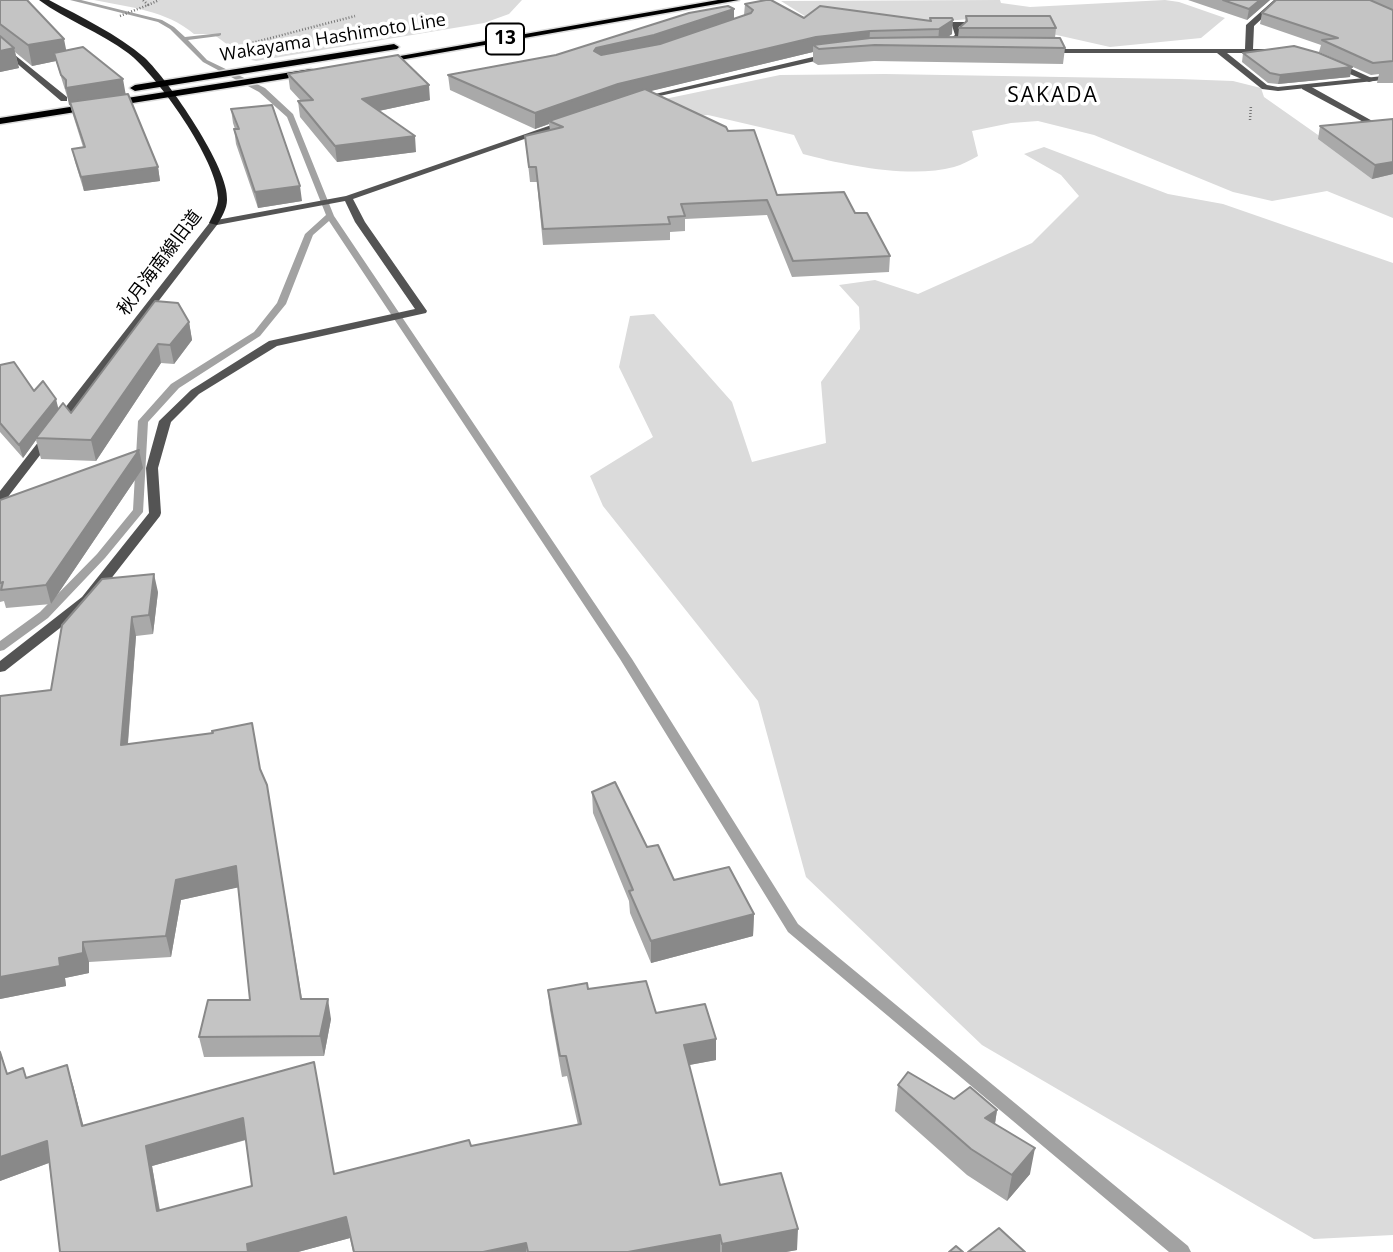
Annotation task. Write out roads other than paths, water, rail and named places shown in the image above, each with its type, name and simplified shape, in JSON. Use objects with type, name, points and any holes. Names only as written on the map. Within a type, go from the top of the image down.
[{"type":"main road","name":"Wakayama Hashimoto Line","points":[[0,109],[671,0]]},
{"type":"main road","name":"Wakayama Hashimoto Line","points":[[339,67],[734,0]]},
{"type":"main road","name":"Wakayama Hashimoto Line","points":[[0,121],[326,69]]},
{"type":"street","name":"秋月海南線旧道","points":[[0,499],[214,223],[223,197],[215,165],[171,95],[144,63],[118,43],[43,0]]},
{"type":"street","points":[[1249,50],[1250,25],[1278,0]]},
{"type":"street","points":[[713,4],[724,11]]},
{"type":"street","points":[[941,48],[959,36],[954,24],[990,23]]},
{"type":"street","points":[[0,45],[64,99]]},
{"type":"street","points":[[929,49],[954,49]]},
{"type":"street","points":[[1218,50],[1265,87],[1305,87],[1393,77]]},
{"type":"street","points":[[1031,51],[1295,51]]},
{"type":"street","points":[[635,100],[816,56],[843,53]]},
{"type":"street","points":[[1321,58],[1372,80]]},
{"type":"street","points":[[1305,87],[1372,123]]},
{"type":"street","points":[[214,223],[343,199],[569,122]]},
{"type":"street","points":[[0,668],[87,600],[155,513],[152,468],[165,421],[195,392],[273,343],[422,311],[343,199]]},
{"type":"waterway","points":[[73,0],[160,21],[183,39]]},
{"type":"waterway","points":[[183,39],[219,34]]},
{"type":"waterway","points":[[183,39],[205,61],[262,90],[290,116],[330,216]]},
{"type":"waterway","points":[[0,647],[44,615],[101,556],[139,510],[143,421],[175,386],[257,334],[281,304],[309,234],[330,216]]},
{"type":"waterway","points":[[330,216],[626,659],[793,928],[1182,1252]]},
{"type":"district","name":"SAKADA","points":[[1053,96]]}]
